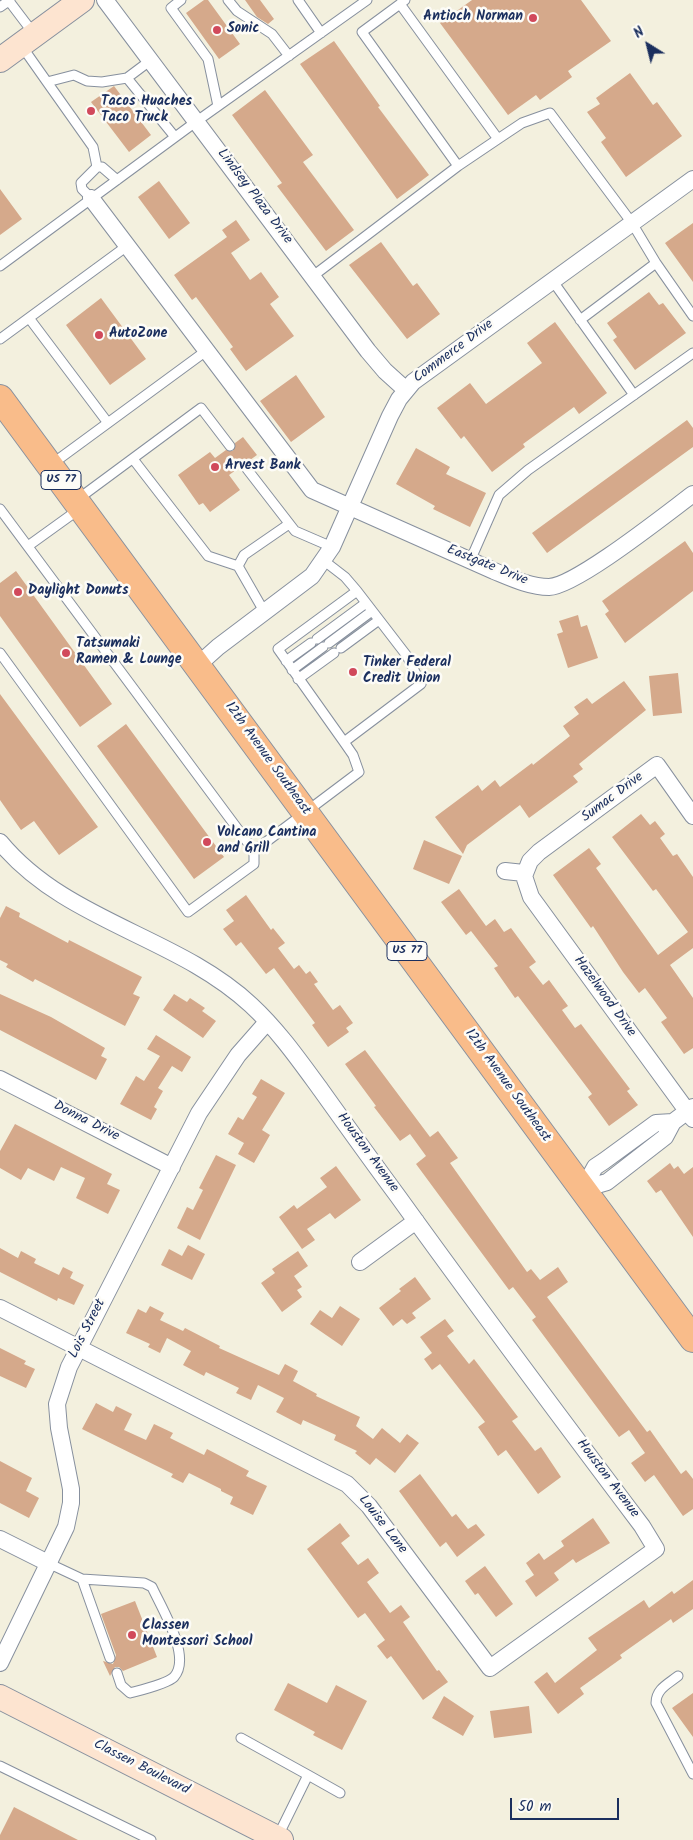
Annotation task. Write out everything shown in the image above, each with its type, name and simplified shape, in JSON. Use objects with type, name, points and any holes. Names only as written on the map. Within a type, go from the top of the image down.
[{"type":"main road","name":"12th Avenue Southeast","points":[[0,398],[693,1339]]},
{"type":"street","points":[[0,60],[82,0]]},
{"type":"street","name":"Lindsey Plaza Drive","points":[[105,0],[385,371],[406,390]]},
{"type":"street","name":"Commerce Drive","points":[[198,665],[218,647],[312,576],[328,553],[351,507],[390,416],[406,390],[434,366],[693,179]]},
{"type":"street","points":[[91,198],[312,490],[351,507]]},
{"type":"street","name":"Eastgate Drive","points":[[351,507],[521,582],[550,587],[563,584],[584,573],[693,494]]},
{"type":"street","name":"Sumac Drive","points":[[524,873],[530,861],[540,852],[657,765],[693,816]]},
{"type":"street","name":"Houston Avenue","points":[[0,842],[22,866],[45,884],[75,903],[216,977],[252,1006],[267,1022],[287,1045],[642,1526],[656,1549]]},
{"type":"street","points":[[506,871],[524,873]]},
{"type":"street","name":"Hazelwood Drive","points":[[524,873],[524,881],[530,897],[691,1112]]},
{"type":"street","name":"Lois Street","points":[[0,1663],[62,1539],[71,1503],[57,1404],[78,1347],[199,1113],[254,1035],[267,1022]]},
{"type":"street","name":"Donna Drive","points":[[0,1079],[172,1167]]},
{"type":"street","points":[[583,1189],[607,1182],[665,1137],[673,1122],[691,1112]]},
{"type":"street","points":[[360,1262],[416,1221]]},
{"type":"street","name":"Louise Lane","points":[[0,1308],[347,1484],[369,1506],[490,1668],[656,1549]]},
{"type":"street","points":[[0,1538],[50,1564]]},
{"type":"street","name":"Classen Boulevard","points":[[0,1697],[279,1839]]},
{"type":"lane","points":[[0,7],[9,0],[48,82],[93,147],[97,167]]},
{"type":"lane","points":[[181,0],[171,8],[208,59],[218,106]]},
{"type":"lane","points":[[228,0],[237,11],[272,34],[289,56]]},
{"type":"lane","points":[[298,0],[321,33]]},
{"type":"lane","points":[[0,266],[197,121],[321,33],[356,3],[367,0]]},
{"type":"lane","points":[[458,166],[362,32],[403,2],[498,139]]},
{"type":"lane","points":[[48,82],[74,75],[87,81],[102,82],[127,78],[151,60]]},
{"type":"lane","points":[[127,78],[175,137]]},
{"type":"lane","points":[[313,276],[458,166],[522,123],[550,113],[632,223],[656,263],[693,316]]},
{"type":"lane","points":[[97,167],[102,167],[117,180]]},
{"type":"lane","points":[[91,198],[82,189],[81,183],[97,167]]},
{"type":"lane","points":[[0,339],[127,246]]},
{"type":"lane","points":[[580,320],[656,263]]},
{"type":"lane","points":[[552,280],[634,395]]},
{"type":"lane","points":[[29,318],[108,423]]},
{"type":"lane","points":[[50,466],[206,351]]},
{"type":"lane","points":[[470,561],[499,495],[528,470],[693,352]]},
{"type":"lane","points":[[28,546],[133,459],[201,408],[230,446]]},
{"type":"lane","points":[[133,459],[208,556],[238,566],[265,613]]},
{"type":"lane","points":[[247,469],[295,531],[328,553],[407,656],[421,684],[344,742]]},
{"type":"lane","points":[[0,508],[254,851],[254,864],[188,912],[0,653]]},
{"type":"lane","points":[[238,566],[244,555],[289,524]]},
{"type":"lane","points":[[254,851],[359,772],[353,756],[344,742],[278,649],[357,590]]},
{"type":"lane","points":[[286,661],[366,603]]},
{"type":"lane","points":[[292,670],[372,611]]},
{"type":"lane","points":[[298,679],[380,620]]},
{"type":"lane","points":[[50,1564],[82,1579],[144,1583],[152,1587],[180,1650],[180,1666],[173,1678],[145,1690],[130,1692],[121,1685],[117,1673]]},
{"type":"lane","points":[[82,1579],[110,1658]]},
{"type":"lane","points":[[678,1676],[660,1690],[656,1696],[656,1703],[693,1774]]},
{"type":"lane","points":[[241,1738],[340,1793]]},
{"type":"lane","points":[[0,1766],[151,1840]]},
{"type":"lane","points":[[279,1839],[308,1775]]},
{"type":"building","points":[[204,0],[208,0],[240,44],[219,59],[186,13]]},
{"type":"building","points":[[245,0],[260,0],[274,19],[268,24],[257,17]]},
{"type":"building","points":[[472,0],[581,0],[611,41],[568,71],[572,77],[540,100],[536,95],[508,115],[440,23]]},
{"type":"building","points":[[334,41],[380,106],[378,107],[429,175],[397,199],[300,64]]},
{"type":"building","points":[[630,73],[653,105],[657,102],[682,136],[626,177],[601,142],[606,138],[587,112],[600,104],[596,98]]},
{"type":"building","points":[[114,86],[151,135],[129,152],[91,102]]},
{"type":"building","points":[[265,90],[313,155],[303,162],[354,230],[326,251],[277,186],[282,183],[232,115]]},
{"type":"building","points":[[159,181],[190,223],[169,239],[138,197]]},
{"type":"building","points":[[0,189],[22,219],[0,235]]},
{"type":"building","points":[[236,220],[250,240],[231,253],[250,280],[261,272],[279,297],[270,304],[294,336],[246,371],[230,349],[233,347],[196,297],[192,300],[174,275],[227,237],[222,230]]},
{"type":"building","points":[[693,223],[693,282],[665,243]]},
{"type":"building","points":[[381,242],[413,286],[417,283],[440,314],[407,339],[349,265]]},
{"type":"building","points":[[649,292],[659,305],[663,303],[686,333],[635,370],[613,340],[617,337],[607,323]]},
{"type":"building","points":[[101,298],[146,359],[110,385],[66,325]]},
{"type":"building","points":[[555,322],[607,393],[579,414],[574,407],[523,444],[525,447],[492,472],[464,436],[461,439],[437,408],[470,383],[486,404],[542,363],[527,343]]},
{"type":"building","points":[[296,375],[325,417],[291,442],[260,401]]},
{"type":"building","points":[[687,420],[693,428],[693,447],[547,553],[532,533]]},
{"type":"building","name":"Arvest Bank","points":[[243,437],[257,455],[229,475],[240,490],[210,512],[203,503],[199,505],[178,475],[210,452],[215,458],[226,450],[233,451],[235,443]]},
{"type":"building","points":[[416,448],[450,467],[446,474],[486,493],[470,527],[433,509],[435,506],[396,484]]},
{"type":"building","points":[[685,541],[693,553],[693,591],[625,643],[605,614],[609,611],[602,601]]},
{"type":"building","points":[[16,571],[112,704],[80,727],[0,616],[0,583]]},
{"type":"building","points":[[578,615],[581,627],[587,625],[598,658],[568,668],[557,634],[563,632],[559,621]]},
{"type":"building","points":[[678,673],[682,713],[653,716],[649,676]]},
{"type":"building","points":[[624,681],[646,710],[579,764],[583,769],[573,776],[578,782],[529,818],[520,805],[467,845],[463,854],[435,817],[478,785],[482,791],[495,780],[500,787],[532,763],[533,765],[570,736],[563,726],[579,714],[574,707],[587,698],[592,704]]},
{"type":"building","points":[[0,694],[98,827],[59,855],[34,821],[21,830],[0,800]]},
{"type":"building","points":[[126,724],[224,857],[194,879],[97,746]]},
{"type":"building","points":[[641,814],[650,825],[655,821],[665,834],[660,838],[673,856],[677,854],[693,877],[693,948],[670,965],[693,998],[693,1048],[684,1054],[661,1022],[667,1018],[645,988],[639,993],[593,926],[591,928],[553,875],[589,848],[601,864],[596,868],[658,955],[688,932],[656,889],[653,891],[612,837]]},
{"type":"building","points":[[424,840],[462,856],[449,884],[413,869]]},
{"type":"building","points":[[459,889],[486,926],[495,919],[504,932],[511,928],[536,962],[529,967],[543,985],[549,980],[568,1006],[562,1010],[575,1028],[581,1024],[630,1089],[627,1091],[638,1105],[609,1126],[588,1097],[592,1094],[518,996],[515,998],[494,968],[498,966],[471,931],[466,935],[441,902]]},
{"type":"building","points":[[246,895],[271,930],[273,928],[285,943],[278,948],[294,969],[299,965],[306,974],[310,971],[318,982],[314,984],[333,1010],[340,1005],[353,1023],[346,1028],[349,1032],[328,1047],[312,1025],[315,1023],[274,968],[266,974],[241,942],[236,946],[223,929],[234,921],[226,910]]},
{"type":"building","points":[[6,906],[20,913],[19,917],[68,943],[69,940],[142,977],[133,994],[140,997],[125,1026],[35,979],[33,982],[6,967],[8,964],[0,960],[0,918]]},
{"type":"building","points":[[0,994],[51,1017],[105,1048],[101,1056],[107,1059],[96,1080],[0,1030]]},
{"type":"building","points":[[174,994],[187,1002],[190,998],[205,1008],[202,1011],[216,1021],[203,1038],[163,1010]]},
{"type":"building","points":[[156,1035],[191,1057],[182,1072],[172,1066],[158,1088],[163,1091],[154,1107],[157,1109],[151,1120],[120,1104],[136,1076],[144,1081],[160,1056],[147,1049]]},
{"type":"building","points":[[365,1050],[430,1137],[438,1131],[458,1158],[450,1163],[527,1272],[531,1269],[540,1280],[558,1267],[568,1282],[547,1297],[647,1432],[650,1430],[681,1474],[686,1470],[693,1479],[693,1509],[683,1516],[654,1475],[645,1482],[631,1463],[645,1453],[629,1430],[619,1437],[532,1320],[536,1317],[513,1287],[509,1290],[416,1164],[426,1156],[410,1134],[400,1141],[374,1107],[376,1106],[345,1064]]},
{"type":"building","points":[[261,1079],[285,1093],[262,1130],[270,1135],[254,1163],[238,1154],[244,1143],[228,1134],[238,1117],[243,1120],[257,1097],[252,1094]]},
{"type":"building","points":[[15,1124],[112,1174],[107,1184],[120,1190],[108,1214],[76,1198],[85,1178],[61,1167],[54,1181],[28,1168],[21,1180],[0,1168],[0,1151]]},
{"type":"building","points":[[216,1155],[236,1165],[200,1240],[177,1228],[187,1207],[193,1210],[203,1190],[199,1188]]},
{"type":"building","points":[[670,1163],[674,1169],[678,1166],[684,1174],[693,1167],[693,1237],[661,1190],[656,1193],[647,1181]]},
{"type":"building","points":[[336,1166],[361,1200],[335,1219],[330,1213],[307,1229],[315,1240],[302,1249],[279,1217],[294,1205],[297,1209],[327,1187],[320,1178]]},
{"type":"building","points":[[188,1245],[205,1254],[192,1280],[161,1265],[169,1249],[182,1256]]},
{"type":"building","points":[[0,1248],[18,1258],[21,1251],[36,1259],[34,1263],[59,1275],[63,1267],[73,1272],[70,1278],[84,1285],[74,1305],[58,1298],[57,1301],[0,1272]]},
{"type":"building","points":[[298,1251],[308,1266],[294,1276],[302,1287],[297,1290],[302,1297],[282,1312],[261,1283],[275,1273],[272,1269]]},
{"type":"building","points":[[415,1277],[431,1299],[412,1313],[416,1318],[407,1324],[402,1319],[393,1326],[379,1308]]},
{"type":"building","points":[[150,1306],[164,1313],[160,1320],[183,1331],[185,1328],[220,1346],[219,1348],[279,1375],[285,1364],[298,1371],[293,1381],[317,1394],[316,1396],[360,1417],[356,1426],[373,1439],[382,1428],[400,1443],[407,1434],[419,1443],[395,1473],[376,1458],[370,1465],[355,1453],[357,1451],[334,1440],[336,1435],[303,1420],[301,1425],[276,1412],[284,1398],[258,1385],[251,1400],[236,1393],[239,1388],[206,1372],[204,1376],[183,1365],[191,1351],[167,1338],[160,1353],[148,1347],[150,1344],[126,1333],[138,1309],[146,1313]]},
{"type":"building","points":[[340,1306],[360,1319],[342,1346],[310,1324],[320,1310],[332,1318]]},
{"type":"building","points":[[445,1319],[454,1331],[447,1336],[469,1364],[474,1359],[518,1417],[512,1421],[535,1451],[541,1447],[561,1477],[538,1494],[506,1450],[498,1456],[478,1427],[485,1422],[440,1364],[432,1370],[424,1359],[432,1353],[420,1337]]},
{"type":"building","points":[[0,1348],[26,1361],[24,1364],[35,1369],[26,1388],[0,1376]]},
{"type":"building","points":[[96,1403],[113,1412],[116,1406],[132,1414],[124,1430],[146,1440],[154,1424],[173,1433],[170,1438],[204,1455],[207,1449],[249,1471],[246,1476],[267,1486],[253,1515],[230,1504],[233,1497],[221,1491],[221,1489],[189,1473],[183,1483],[171,1477],[173,1474],[82,1429]]},
{"type":"building","points":[[0,1461],[32,1478],[26,1491],[39,1498],[29,1518],[0,1503]]},
{"type":"building","points":[[420,1474],[452,1517],[456,1514],[468,1529],[476,1524],[485,1535],[457,1557],[446,1542],[440,1547],[399,1491]]},
{"type":"building","points":[[593,1518],[610,1543],[576,1563],[573,1559],[554,1573],[559,1580],[536,1597],[525,1581],[534,1575],[526,1563],[539,1553],[544,1560],[564,1546],[561,1541]]},
{"type":"building","points":[[340,1523],[350,1536],[341,1543],[358,1565],[368,1558],[379,1573],[367,1582],[390,1613],[401,1605],[410,1617],[403,1622],[437,1671],[439,1670],[448,1682],[423,1700],[391,1656],[387,1659],[377,1646],[385,1640],[365,1613],[358,1618],[307,1549]]},
{"type":"building","points":[[485,1566],[513,1604],[496,1617],[478,1593],[475,1595],[465,1581]]},
{"type":"building","points":[[693,1580],[693,1609],[673,1623],[671,1619],[620,1655],[622,1658],[580,1688],[584,1694],[558,1714],[534,1682],[547,1672],[555,1683],[597,1650],[588,1638],[644,1600],[649,1608],[672,1591],[674,1594]]},
{"type":"building","points":[[135,1601],[157,1657],[123,1671],[119,1667],[115,1667],[110,1676],[103,1661],[113,1664],[116,1655],[101,1614]]},
{"type":"building","points":[[288,1683],[327,1703],[336,1685],[367,1701],[342,1750],[313,1735],[315,1732],[274,1710]]},
{"type":"building","points":[[693,1693],[693,1737],[672,1708]]},
{"type":"building","points":[[444,1696],[474,1716],[463,1736],[432,1718]]},
{"type":"building","points":[[529,1706],[532,1733],[494,1738],[490,1711]]},
{"type":"building","points":[[14,1807],[78,1840],[0,1840],[0,1835]]},
{"type":"place","name":"Antioch Norman","points":[[533,18]]},
{"type":"place","name":"Sonic","points":[[217,30]]},
{"type":"place","name":"Tacos Huaches Taco Truck","points":[[91,111]]},
{"type":"place","name":"AutoZone","points":[[99,335]]},
{"type":"place","name":"Arvest Bank","points":[[215,467]]},
{"type":"place","name":"Daylight Donuts","points":[[18,592]]},
{"type":"place","name":"Tatsumaki Ramen & Lounge","points":[[66,653]]},
{"type":"place","name":"Tinker Federal Credit Union","points":[[353,672]]},
{"type":"place","name":"Volcano Cantina and Grill","points":[[207,842]]},
{"type":"place","name":"Classen Montessori School","points":[[132,1635]]}]
